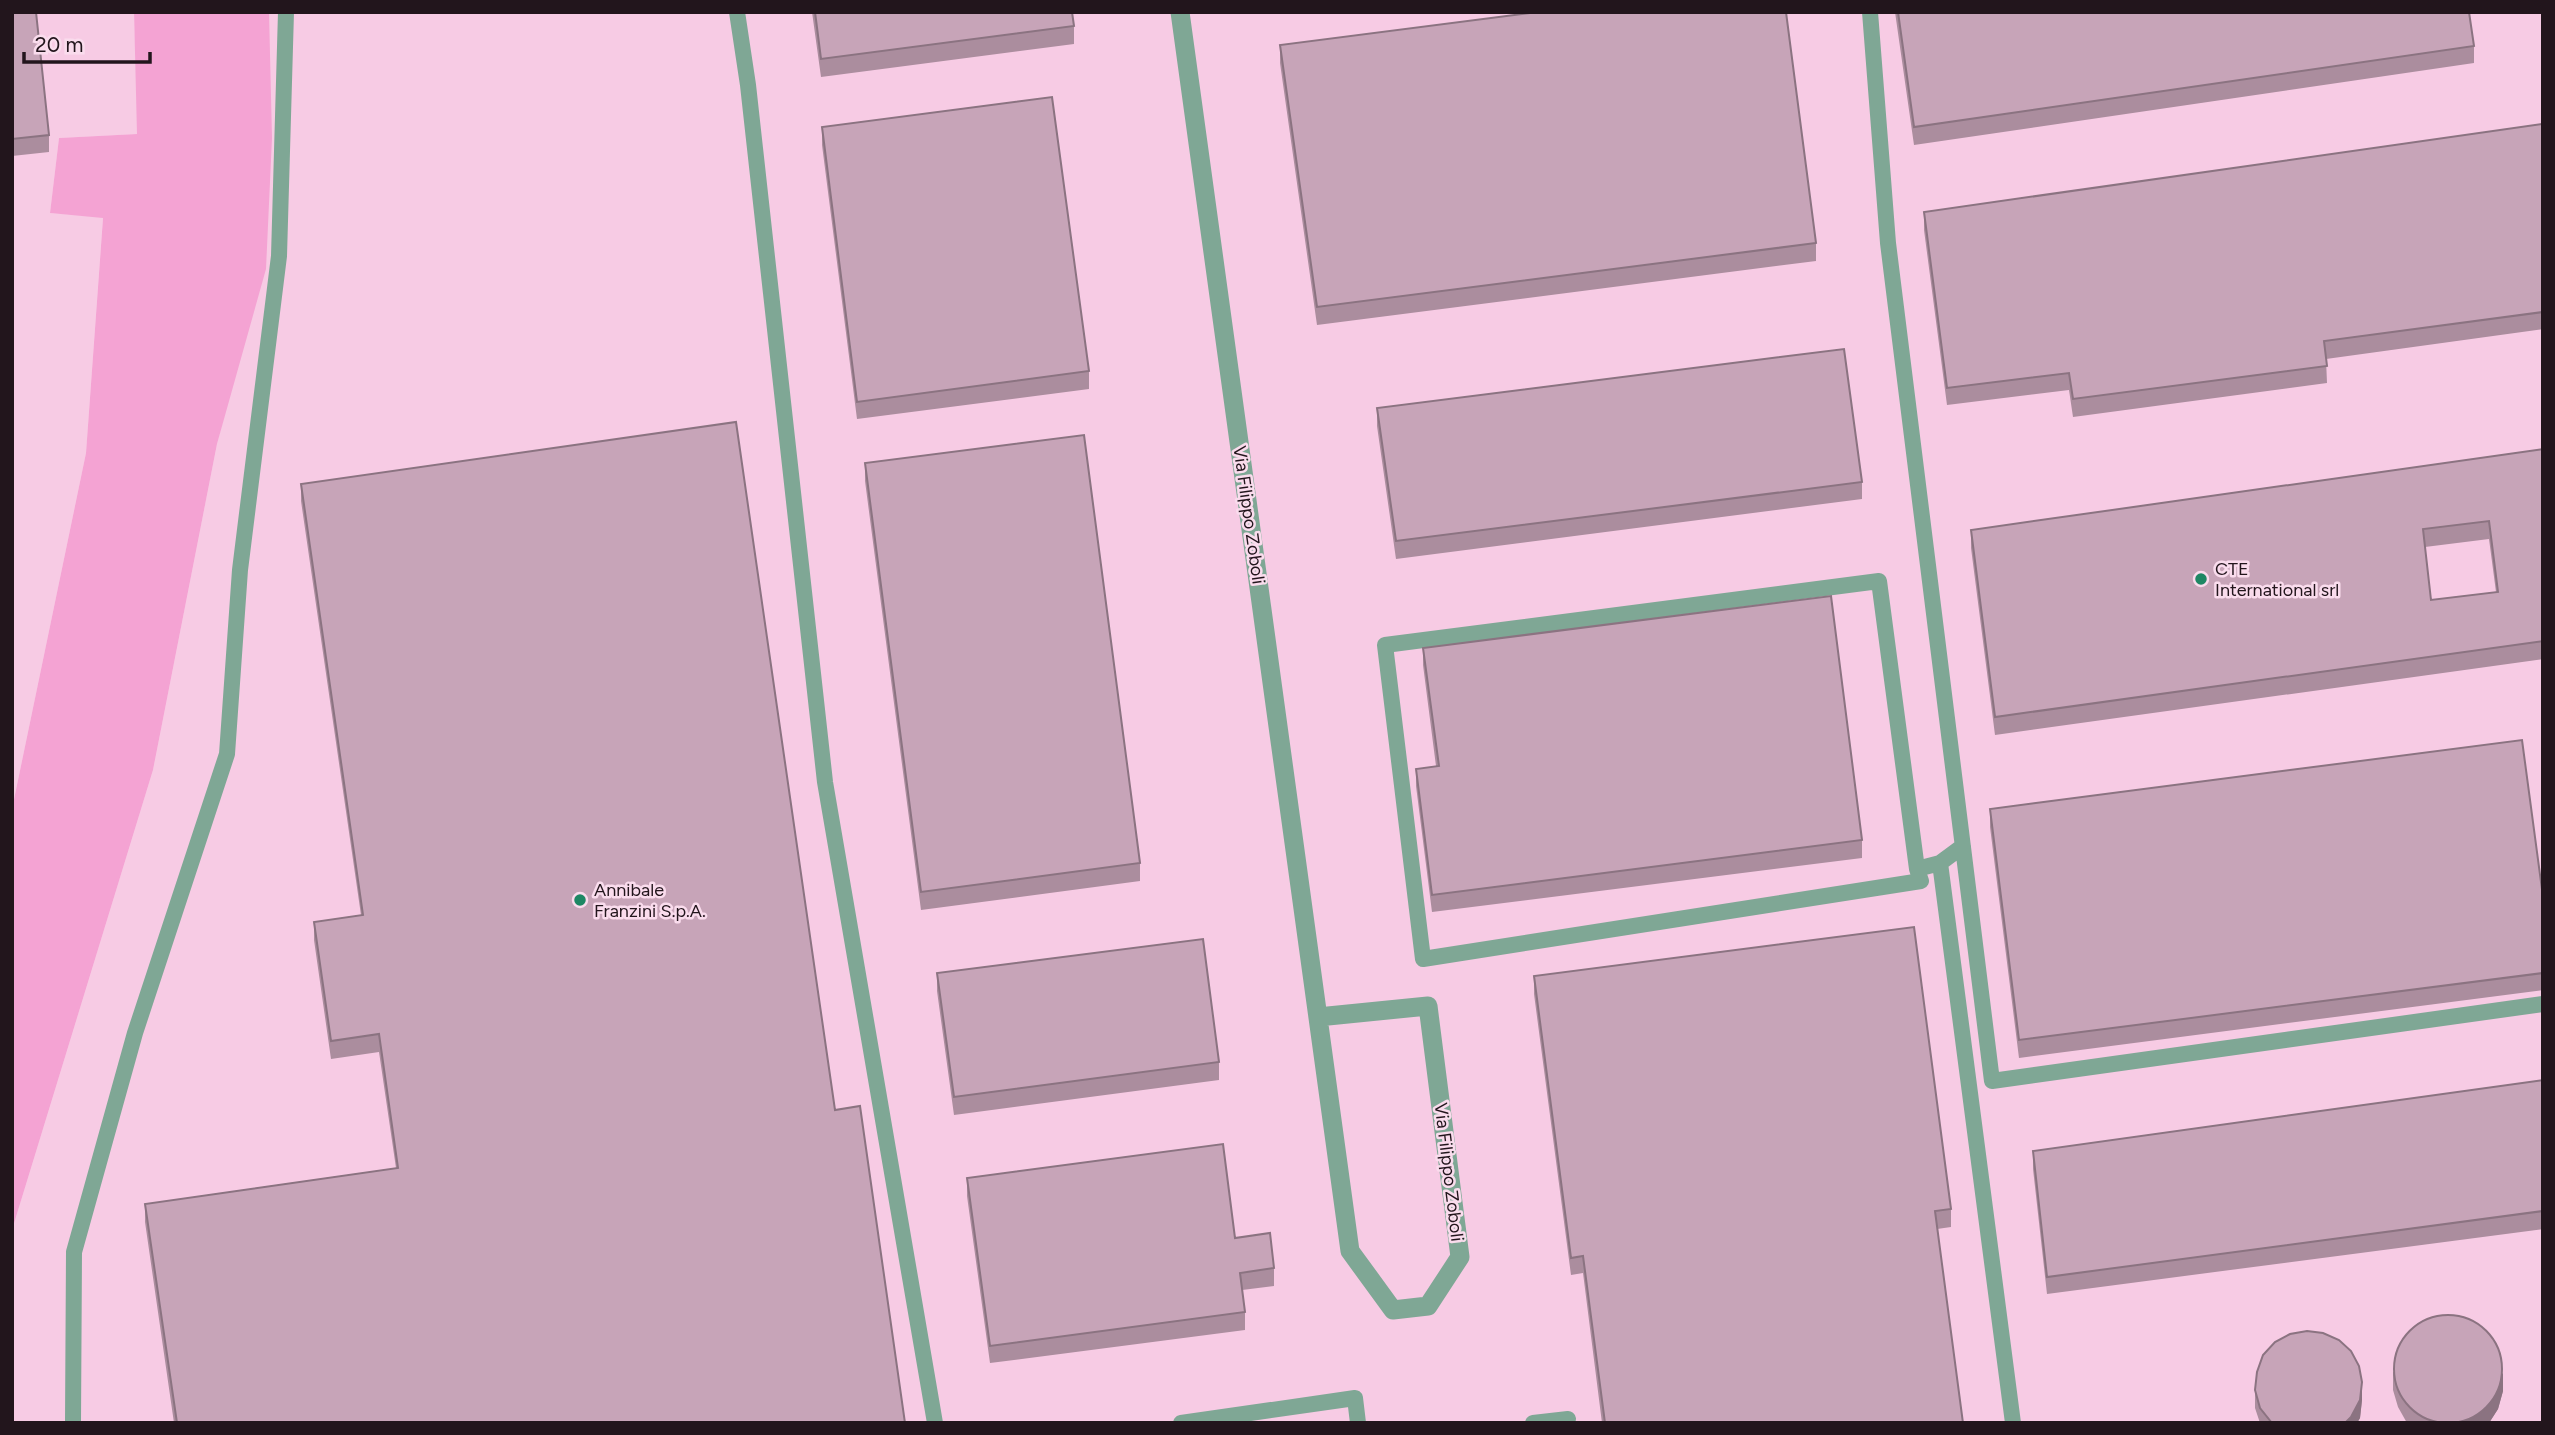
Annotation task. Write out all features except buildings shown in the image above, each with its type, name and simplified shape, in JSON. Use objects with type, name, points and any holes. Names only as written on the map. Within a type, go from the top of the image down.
[{"type":"street","name":"Via Filippo Zoboli","points":[[1180,12],[1350,1251],[1393,1310],[1427,1306],[1460,1257],[1428,1006],[1318,1017]]},
{"type":"lane","points":[[73,1423],[75,1252],[135,1033],[228,754],[240,570],[279,256],[286,12]]},
{"type":"lane","points":[[737,12],[825,782],[935,1423]]},
{"type":"lane","points":[[1870,12],[1888,243],[1992,1081],[2543,1004]]},
{"type":"lane","points":[[1879,581],[1917,869],[1921,881],[1423,959],[1385,645],[1879,581]]},
{"type":"lane","points":[[1917,869],[1940,863],[1963,846]]},
{"type":"lane","points":[[1940,863],[2013,1423]]},
{"type":"lane","points":[[1181,1423],[1355,1398],[1358,1423]]},
{"type":"lane","points":[[1533,1423],[1569,1419]]},
{"type":"shaded area","points":[[12,12],[134,12],[138,134],[59,138],[50,213],[103,217],[86,453],[12,809]]},
{"type":"shaded area","points":[[134,12],[269,12],[272,138],[266,269],[217,444],[153,770],[12,1230],[12,809],[86,453],[103,218],[50,213],[59,138],[137,134]]},
{"type":"shaded area","points":[[269,12],[2543,12],[2543,1423],[12,1423],[12,1230],[153,770],[217,444],[232,386],[269,52]]},
{"type":"place","name":"CTE International srl","points":[[2201,579]]},
{"type":"place","name":"Annibale Franzini S.p.A.","points":[[580,900]]}]
